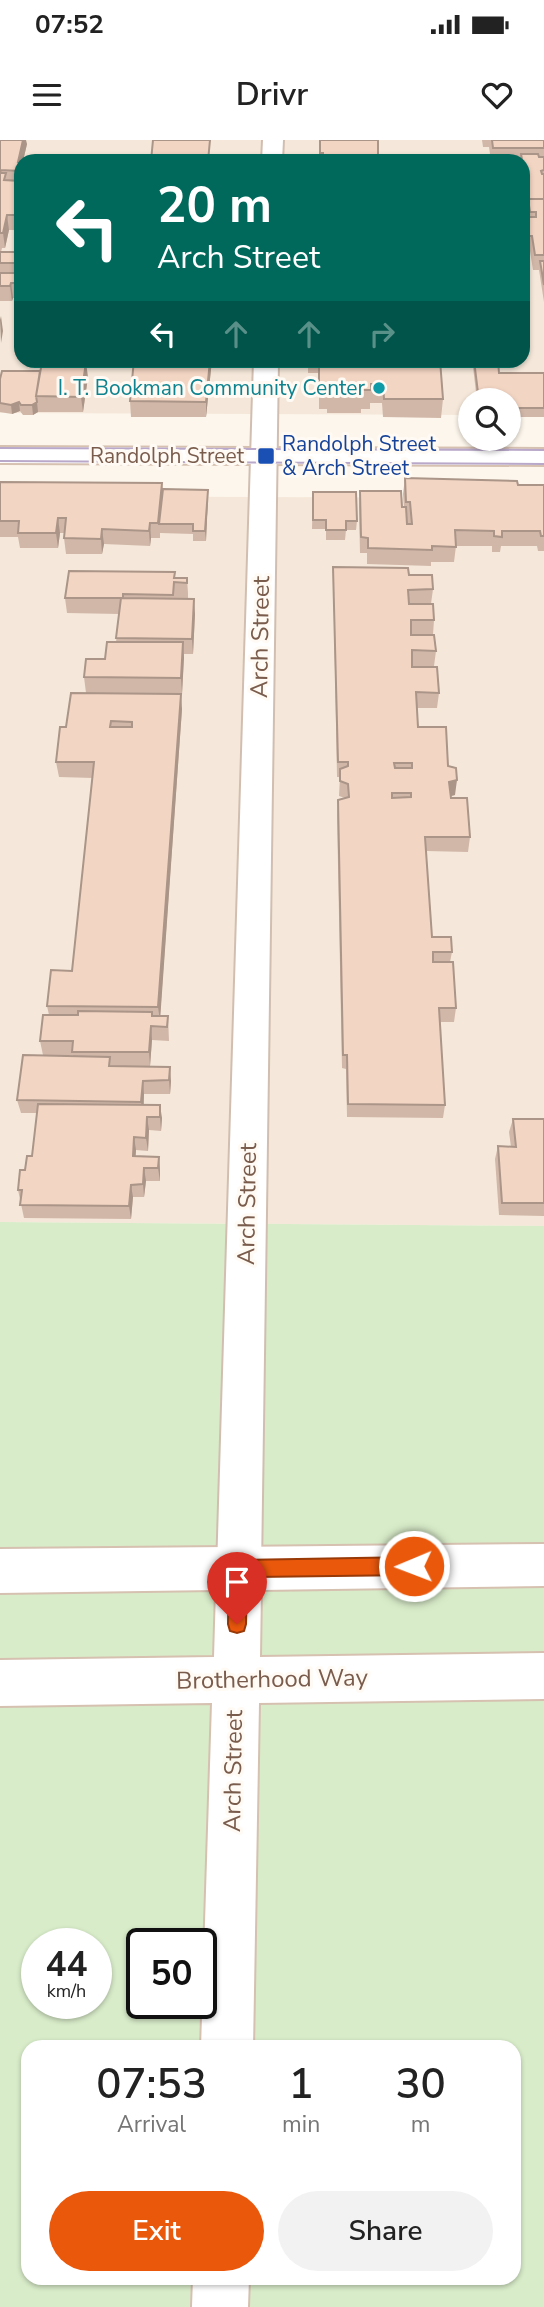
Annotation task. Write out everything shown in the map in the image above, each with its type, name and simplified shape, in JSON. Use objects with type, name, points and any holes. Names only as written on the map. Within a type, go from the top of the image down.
[{"type":"street","name":"Arch Street","points":[[227,2040],[266,368]]},
{"type":"street","name":"Randolph Street","points":[[0,455],[544,457]]},
{"type":"street","points":[[0,1572],[544,1564]]},
{"type":"street","name":"Brotherhood Way","points":[[0,1683],[544,1676]]},
{"type":"street","points":[[220,2307],[221,2285]]},
{"type":"shaded area","points":[[0,140],[544,140],[544,415],[521,406],[521,388],[458,388],[458,415],[0,413]]},
{"type":"shaded area","points":[[0,496],[544,498],[544,1226],[0,1222]]},
{"type":"green space","points":[[0,1222],[544,1226],[544,2307],[0,2307]]},
{"type":"building","points":[[0,140],[23,140],[20,154],[14,154],[14,171],[1,170],[0,173]]},
{"type":"building","points":[[153,140],[210,140],[209,154],[152,154]]},
{"type":"building","points":[[320,140],[378,140],[378,154],[320,153]]},
{"type":"building","points":[[492,140],[544,140],[544,148],[493,148]]},
{"type":"building","points":[[530,154],[544,157],[544,170],[541,171],[544,174],[544,199],[530,199]]},
{"type":"building","points":[[0,173],[6,173],[4,180],[14,181],[14,215],[7,215],[3,233],[0,233]]},
{"type":"building","points":[[530,199],[544,199],[544,255],[535,255],[530,236],[530,217],[536,217],[536,212],[530,212]]},
{"type":"building","points":[[0,252],[14,252],[14,263],[0,263]]},
{"type":"building","points":[[540,261],[544,261],[544,285]]},
{"type":"building","points":[[0,273],[14,273],[14,283],[0,286]]},
{"type":"building","points":[[41,368],[85,368],[81,397],[36,396]]},
{"type":"building","points":[[133,368],[209,368],[206,402],[130,401]]},
{"type":"building","points":[[319,368],[441,368],[443,399],[384,399],[383,384],[371,384],[371,390],[362,390],[362,395],[328,395],[328,390],[319,390]]},
{"type":"building","points":[[475,368],[499,368],[499,373],[544,373],[544,408],[521,408],[521,388],[477,388]]},
{"type":"building","points":[[2,371],[40,371],[37,402],[32,405],[21,405],[19,402],[11,405],[0,403]]},
{"type":"building","points":[[405,478],[517,481],[518,485],[544,485],[544,536],[541,536],[540,531],[502,531],[502,537],[494,536],[494,531],[455,530],[456,547],[432,546],[432,550],[368,548],[368,538],[361,537],[360,491],[401,491],[407,524],[412,524],[410,502],[406,502]]},
{"type":"building","points":[[0,482],[162,483],[158,523],[150,523],[149,531],[102,529],[101,539],[64,538],[66,518],[58,518],[56,533],[18,533],[19,521],[0,521]]},
{"type":"building","points":[[163,489],[208,490],[205,531],[193,531],[193,524],[159,524]]},
{"type":"building","points":[[313,492],[356,492],[357,521],[346,521],[346,530],[326,530],[326,520],[313,520]]},
{"type":"building","points":[[333,567],[408,568],[409,575],[432,575],[433,589],[408,590],[409,604],[433,604],[434,620],[411,620],[411,635],[434,635],[436,651],[412,650],[412,667],[437,667],[439,693],[416,692],[418,727],[446,727],[448,766],[456,768],[457,780],[449,782],[451,798],[467,798],[470,837],[425,837],[432,937],[451,937],[452,952],[433,952],[433,962],[453,962],[456,1008],[439,1008],[445,1105],[348,1104],[347,1055],[343,1055],[338,800],[349,797],[348,784],[340,781],[340,769],[348,766],[348,762],[338,762]],"holes":[[[394,763],[412,763],[412,768],[395,768]],[[392,793],[411,793],[411,797],[392,798]]]},
{"type":"building","points":[[69,571],[175,572],[174,578],[187,578],[187,583],[174,582],[173,595],[123,594],[123,598],[65,598]]},
{"type":"building","points":[[121,598],[194,599],[192,639],[116,638]]},
{"type":"building","points":[[107,642],[183,642],[181,678],[84,677],[86,659],[105,659]]},
{"type":"building","points":[[71,693],[181,694],[158,1007],[47,1006],[51,970],[72,971],[94,762],[56,762],[60,727],[66,727]],"holes":[[[111,721],[132,722],[132,727],[110,727]]]},
{"type":"building","points":[[78,1011],[152,1012],[152,1016],[168,1016],[167,1027],[151,1026],[149,1052],[72,1052],[73,1041],[40,1041],[43,1015],[78,1015]]},
{"type":"building","points":[[23,1055],[110,1057],[109,1066],[170,1067],[169,1080],[143,1081],[141,1102],[17,1100]]},
{"type":"building","points":[[38,1104],[160,1105],[160,1117],[147,1117],[146,1138],[134,1137],[133,1156],[159,1157],[158,1168],[144,1168],[143,1184],[131,1185],[129,1206],[20,1205],[20,1170],[25,1170],[27,1156],[32,1156]]},
{"type":"building","points":[[513,1119],[544,1119],[544,1203],[502,1203],[498,1146],[516,1147]]},
{"type":"tram line","points":[[0,448],[544,450]]},
{"type":"tram line","points":[[0,461],[544,464]]},
{"type":"place","name":"I. T. Bookman Community Center","points":[[379,388]]},
{"type":"place","name":"Randolph Street & Arch Street","points":[[266,456]]},
{"type":"route","points":[[237,1624],[239,1569],[414,1566]]}]
